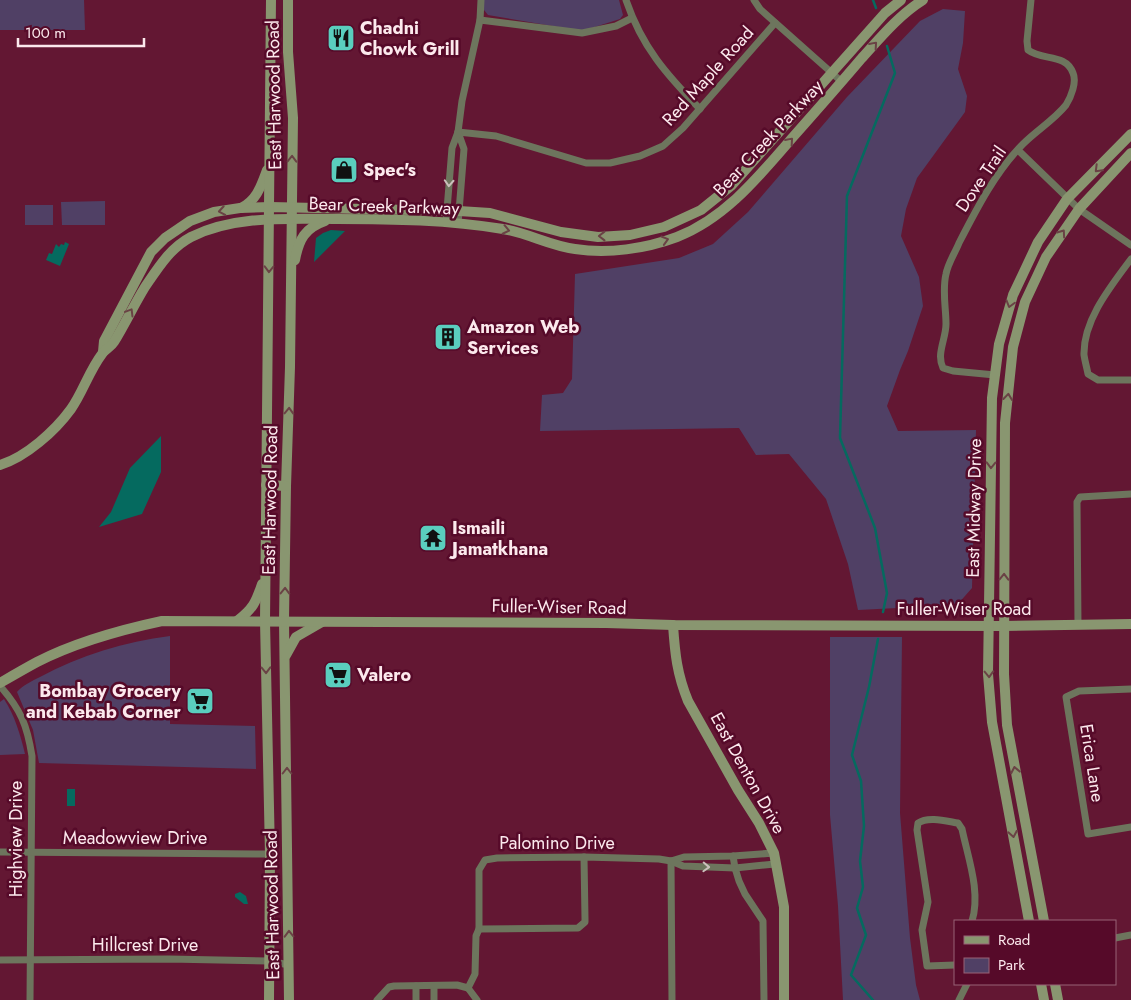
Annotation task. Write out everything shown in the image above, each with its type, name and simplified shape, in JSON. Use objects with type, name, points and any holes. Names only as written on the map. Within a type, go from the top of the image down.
[{"type":"main road","name":"East Harwood Road","points":[[269,1000],[270,854],[265,576],[271,0]]},
{"type":"main road","name":"East Harwood Road","points":[[288,0],[288,52],[292,118],[292,220],[284,621],[289,1000]]},
{"type":"main road","name":"Bear Creek Parkway","points":[[0,465],[36,445],[54,429],[71,408],[103,352],[104,341],[151,252],[165,238],[190,221],[214,212],[240,208],[292,207],[490,213],[561,232],[598,237],[630,235],[664,227],[701,210],[732,185],[885,13],[901,0]]},
{"type":"main road","name":"Bear Creek Parkway","points":[[103,352],[112,346],[134,304],[173,250],[187,239],[215,227],[270,220],[413,219],[506,230],[574,249],[616,250],[648,245],[678,236],[714,217],[734,201],[759,176],[887,30],[923,0]]},
{"type":"main road","name":"East Midway Drive","points":[[1029,920],[992,722],[988,674],[992,398],[999,344],[1013,296],[1038,242],[1067,199],[1131,134]]},
{"type":"main road","name":"East Midway Drive","points":[[1044,920],[1007,725],[1004,674],[1005,423],[1013,347],[1025,302],[1046,257],[1079,209],[1131,153]]},
{"type":"main road","points":[[240,208],[249,204],[257,196],[270,162]]},
{"type":"main road","points":[[291,293],[300,240],[314,225],[331,219]]},
{"type":"main road","points":[[266,485],[286,486]]},
{"type":"main road","points":[[237,621],[251,610],[256,603],[265,576]]},
{"type":"main road","name":"Fuller-Wiser Road","points":[[0,685],[38,662],[60,652],[131,628],[162,621],[673,625],[1003,626],[1131,624]]},
{"type":"main road","points":[[285,658],[296,637],[324,621]]},
{"type":"main road","name":"East Denton Drive","points":[[673,625],[676,664],[688,701],[738,790],[759,822],[774,853],[784,908],[784,1000]]},
{"type":"main road","points":[[1041,985],[1044,1000]]},
{"type":"main road","points":[[1055,985],[1058,1000]]},
{"type":"street","points":[[446,222],[452,148],[458,132],[462,102],[480,20],[481,0]]},
{"type":"street","points":[[626,0],[640,36],[654,57],[670,79],[700,109]]},
{"type":"street","points":[[754,0],[760,9],[775,23],[842,82]]},
{"type":"street","name":"Dove Trail","points":[[995,375],[952,371],[943,368],[940,360],[946,326],[946,274],[972,217],[997,177],[1018,150],[1066,104],[1075,81],[1073,72],[1068,64],[1061,60],[1033,54],[1028,50],[1027,41],[1031,0]]},
{"type":"street","points":[[480,20],[582,33],[616,26],[632,18]]},
{"type":"street","name":"Red Maple Road","points":[[458,132],[496,136],[586,163],[610,163],[640,156],[662,146],[683,128],[775,23]]},
{"type":"street","points":[[458,132],[464,149],[458,224]]},
{"type":"street","points":[[1018,150],[1067,199],[1131,245]]},
{"type":"street","points":[[1131,259],[1103,297],[1086,336],[1084,356],[1088,374],[1098,380],[1131,380]]},
{"type":"street","points":[[1078,625],[1077,502],[1080,497],[1131,494]]},
{"type":"street","name":"Highview Drive","points":[[0,685],[15,704],[28,736],[32,756],[30,1000]]},
{"type":"street","name":"Erica Lane","points":[[1131,689],[1079,691],[1066,697],[1088,834],[1131,827]]},
{"type":"street","points":[[954,966],[926,966],[922,930],[928,902],[917,830],[918,823],[922,820],[958,823],[962,829],[972,873],[976,904],[972,920]]},
{"type":"street","name":"Meadowview Drive","points":[[0,852],[270,854]]},
{"type":"street","name":"Palomino Drive","points":[[672,861],[684,857],[774,853]]},
{"type":"street","points":[[734,856],[735,868],[745,894],[763,920],[764,1000]]},
{"type":"street","points":[[479,929],[578,928],[582,926],[585,919],[584,857]]},
{"type":"street","name":"Palomino Drive","points":[[468,988],[475,974],[476,936],[479,929],[479,870],[485,860],[497,858],[584,857],[659,859],[672,861],[683,866],[735,868],[776,864]]},
{"type":"street","points":[[672,861],[672,1000]]},
{"type":"street","points":[[1116,938],[1131,935]]},
{"type":"street","name":"Hillcrest Drive","points":[[0,960],[169,959],[268,961],[289,965]]},
{"type":"street","points":[[959,1000],[966,985]]},
{"type":"street","points":[[416,986],[416,1000]]},
{"type":"street","points":[[434,986],[434,1000]]},
{"type":"street","points":[[377,1000],[389,987],[462,986],[468,988],[477,1000]]},
{"type":"green space","points":[[0,0],[84,0],[85,30],[0,30]]},
{"type":"green space","points":[[484,0],[619,0],[623,15],[620,19],[582,31],[488,15],[484,10]]},
{"type":"green space","points":[[943,9],[965,11],[963,43],[958,69],[967,96],[965,112],[917,178],[906,209],[901,236],[919,277],[923,306],[887,406],[898,431],[976,430],[972,588],[957,605],[858,610],[848,564],[826,499],[789,454],[756,455],[739,428],[540,431],[542,395],[563,393],[572,379],[575,274],[679,258],[713,244],[748,212],[847,97],[920,21]]},
{"type":"green space","points":[[105,201],[105,225],[62,225],[61,202]]},
{"type":"green space","points":[[25,205],[53,205],[53,225],[25,225]]},
{"type":"green space","points":[[170,636],[170,724],[255,726],[256,769],[39,763],[33,730],[17,692],[19,690],[28,683],[55,669],[103,650]]},
{"type":"green space","points":[[830,637],[902,637],[900,813],[910,938],[916,985],[920,1000],[843,1000],[838,906],[830,815]]},
{"type":"green space","points":[[4,699],[17,725],[25,754],[0,755],[0,702]]},
{"type":"shaded area","points":[[331,230],[345,231],[314,262],[316,238]]},
{"type":"shaded area","points":[[65,242],[69,244],[60,266],[46,260],[49,253],[52,254],[56,244],[59,247],[61,244],[64,245]]},
{"type":"shaded area","points":[[161,436],[161,472],[142,514],[99,527],[111,512],[130,468]]},
{"type":"shaded area","points":[[67,789],[75,789],[75,806],[67,806]]},
{"type":"shaded area","points":[[240,892],[246,896],[248,904],[244,904],[235,897],[235,894]]},
{"type":"waterway","points":[[873,0],[876,8]]},
{"type":"waterway","points":[[883,612],[887,593],[875,528],[840,438],[847,196],[895,73],[887,46]]},
{"type":"waterway","points":[[873,1000],[851,975],[866,935],[857,908],[863,887],[860,861],[864,826],[861,781],[852,755],[869,687],[878,639]]},
{"type":"place","name":"Chadni Chowk Grill","points":[[341,38]]},
{"type":"place","name":"Spec's","points":[[344,170]]},
{"type":"place","name":"Amazon Web Services","points":[[448,337]]},
{"type":"place","name":"Ismaili Jamatkhana","points":[[433,538]]},
{"type":"place","name":"Valero","points":[[338,675]]},
{"type":"place","name":"Bombay Grocery and Kebab Corner","points":[[200,701]]}]
